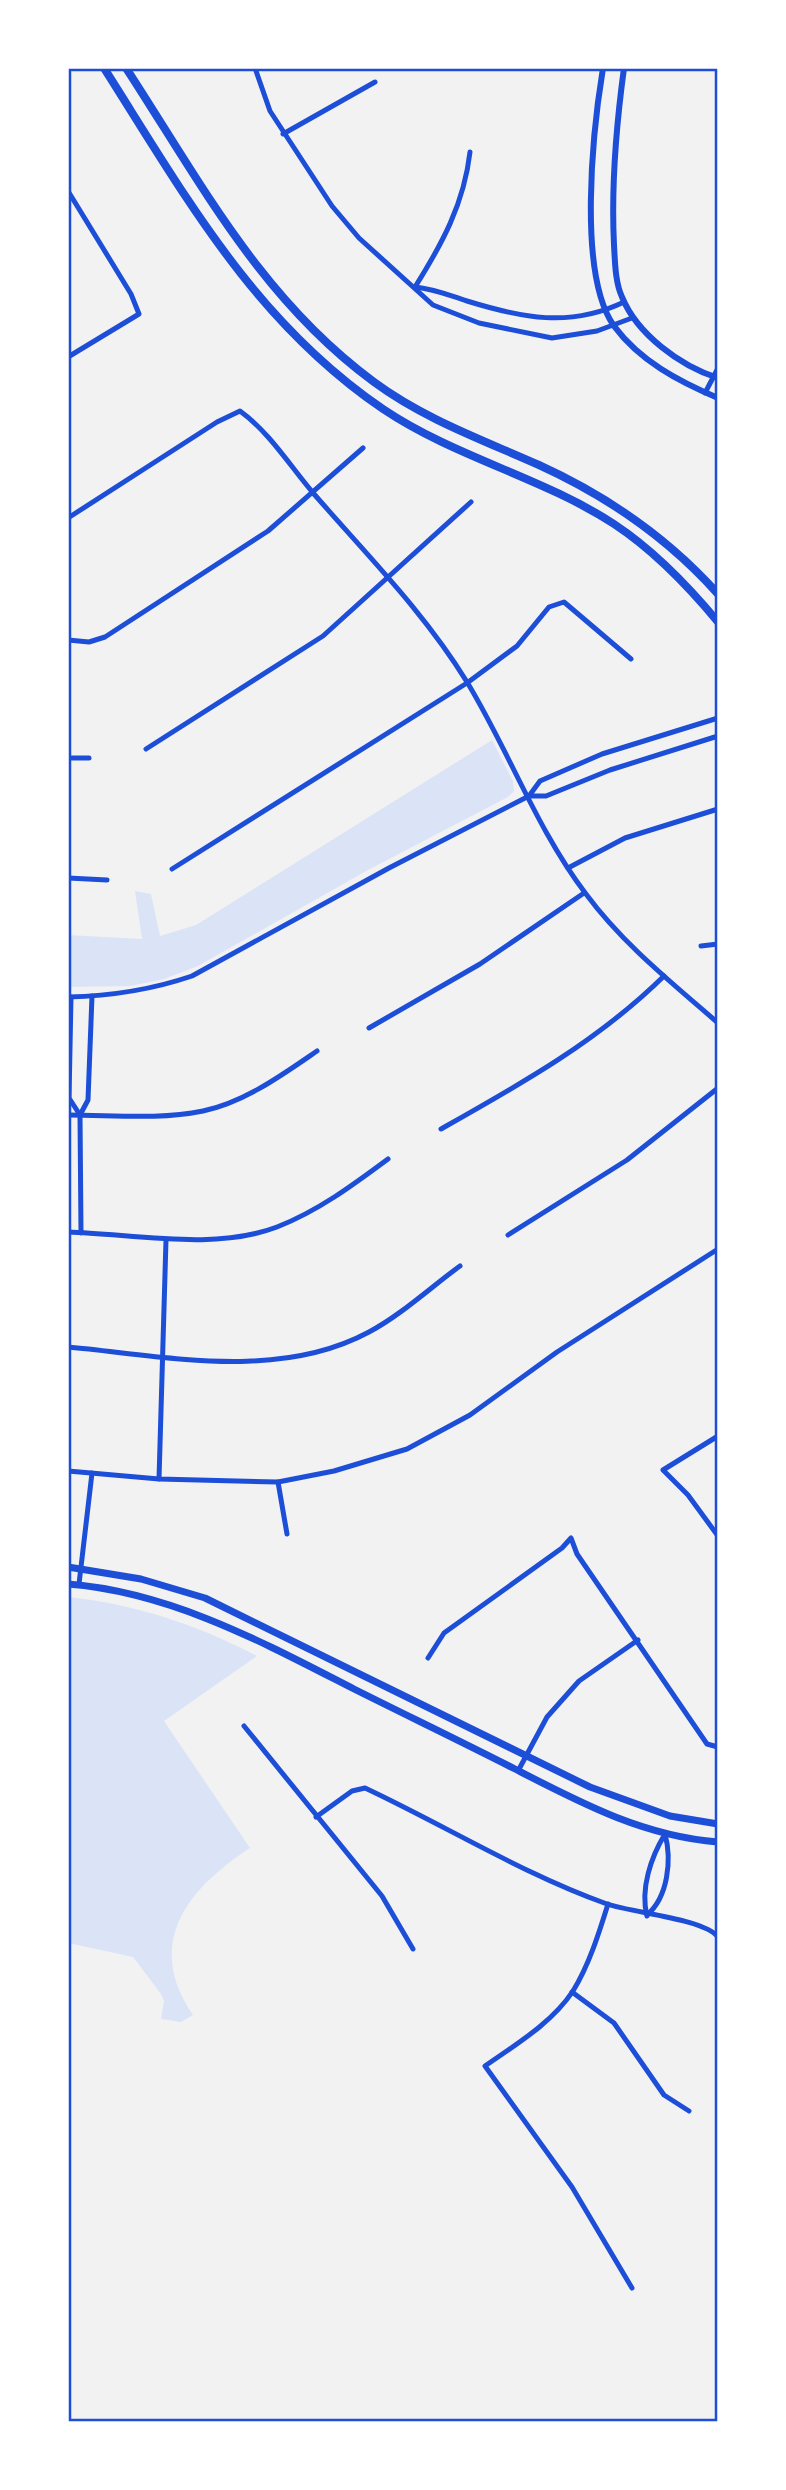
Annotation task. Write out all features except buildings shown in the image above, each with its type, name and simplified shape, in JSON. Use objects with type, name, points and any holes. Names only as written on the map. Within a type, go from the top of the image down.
[{"type":"main road","points":[[104,68],[224,254],[267,308],[323,365],[384,409],[448,448],[556,493],[615,525],[687,588],[718,622]]},
{"type":"main road","points":[[126,68],[265,279],[326,344],[375,383],[426,415],[552,471],[631,516],[672,547],[718,594]]},
{"type":"main road","points":[[68,1567],[141,1579],[205,1598],[624,1802],[670,1816],[718,1824]]},
{"type":"main road","points":[[68,1584],[122,1592],[195,1613],[600,1812],[665,1835],[718,1842]]},
{"type":"main road","points":[[665,1835],[670,1816]]},
{"type":"street","points":[[255,68],[266,103],[283,134],[344,222],[376,256],[433,305],[453,315],[506,330],[560,337],[614,326],[632,318]]},
{"type":"street","points":[[259,77],[264,68]]},
{"type":"street","points":[[603,68],[594,130],[592,198],[597,276],[606,311],[614,326],[653,363],[718,398]]},
{"type":"street","points":[[624,68],[615,133],[612,206],[616,269],[624,302],[632,318],[675,357],[715,377]]},
{"type":"street","points":[[283,134],[375,82]]},
{"type":"street","points":[[415,287],[451,225],[466,181],[470,152]]},
{"type":"street","points":[[68,191],[131,295],[139,314],[68,357]]},
{"type":"street","points":[[415,287],[440,290],[470,302],[534,319],[572,319],[606,311],[624,302]]},
{"type":"street","points":[[705,393],[718,368]]},
{"type":"street","points":[[68,518],[217,422],[240,411],[256,423],[436,635],[467,683],[584,893],[617,933],[718,1023]]},
{"type":"street","points":[[68,640],[89,642],[105,637],[268,531],[314,494],[363,448]]},
{"type":"street","points":[[146,748],[323,636],[471,502]]},
{"type":"street","points":[[172,869],[467,683],[517,646],[549,607],[565,602],[631,659]]},
{"type":"street","points":[[80,1115],[69,1098],[70,997],[159,988],[192,976],[388,868],[529,796],[540,781],[602,754],[718,718]]},
{"type":"street","points":[[529,796],[547,796],[610,770],[718,736]]},
{"type":"street","points":[[68,758],[89,758]]},
{"type":"street","points":[[568,868],[625,838],[718,809]]},
{"type":"street","points":[[68,878],[107,880]]},
{"type":"street","points":[[369,1028],[480,964],[584,893]]},
{"type":"street","points":[[701,946],[718,944]]},
{"type":"street","points":[[441,1129],[567,1056],[633,1007],[664,976]]},
{"type":"street","points":[[81,1233],[80,1115],[88,1100],[92,996]]},
{"type":"street","points":[[68,1115],[148,1117],[204,1111],[266,1085],[317,1051]]},
{"type":"street","points":[[508,1235],[627,1160],[718,1087]]},
{"type":"street","points":[[68,1233],[166,1240],[246,1235],[275,1227],[311,1212],[388,1160]]},
{"type":"street","points":[[159,1479],[166,1240]]},
{"type":"street","points":[[68,1471],[159,1479],[278,1482],[334,1471],[407,1449],[470,1415],[568,1345],[718,1249]]},
{"type":"street","points":[[68,1347],[255,1362],[308,1356],[369,1332],[460,1266]]},
{"type":"street","points":[[718,1436],[663,1470],[688,1495],[718,1536]]},
{"type":"street","points":[[79,1584],[92,1473]]},
{"type":"street","points":[[278,1482],[287,1534]]},
{"type":"street","points":[[428,1658],[444,1633],[562,1548],[571,1538],[577,1554],[707,1744],[718,1747]]},
{"type":"street","points":[[518,1770],[547,1717],[579,1681],[638,1640]]},
{"type":"street","points":[[244,1726],[382,1896],[413,1949]]},
{"type":"street","points":[[316,1817],[352,1791],[365,1788],[557,1884],[647,1916],[703,1924],[718,1937]]},
{"type":"street","points":[[647,1916],[643,1900],[656,1850],[665,1835]]},
{"type":"street","points":[[647,1916],[659,1904],[670,1853],[665,1835]]},
{"type":"street","points":[[608,1904],[593,1950],[572,1992],[552,2014],[485,2066],[572,2187],[632,2288]]},
{"type":"street","points":[[572,1992],[614,2022],[664,2095],[689,2111]]},
{"type":"shaded area","points":[[492,740],[513,781],[514,791],[508,797],[368,870],[198,966],[164,979],[130,986],[68,987],[68,935],[142,939],[135,891],[151,894],[160,936],[196,925]]},
{"type":"shaded area","points":[[68,1597],[118,1605],[166,1618],[257,1656],[164,1721],[250,1848],[208,1881],[192,1899],[180,1919],[173,1941],[172,1964],[179,1989],[193,2015],[181,2022],[161,2019],[164,2001],[161,1994],[133,1957],[68,1943]]}]
